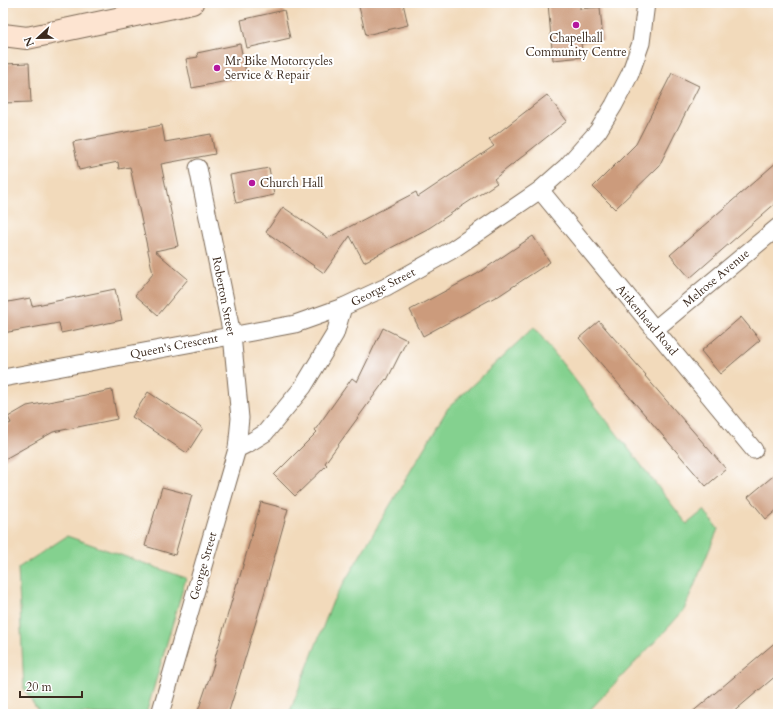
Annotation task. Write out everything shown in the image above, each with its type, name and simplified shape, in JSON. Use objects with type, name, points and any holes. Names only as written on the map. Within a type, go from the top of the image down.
[{"type":"street","points":[[3,35],[27,38],[192,3]]},
{"type":"street","name":"George Street","points":[[160,714],[237,450],[265,433],[303,387],[335,334],[343,307],[386,287],[452,250],[540,190],[567,166],[598,131],[614,105],[630,74],[641,43],[646,3]]},
{"type":"street","name":"Roberton Street","points":[[198,168],[232,335],[240,418],[237,450]]},
{"type":"street","name":"Aitkenhead Road","points":[[540,190],[754,450]]},
{"type":"street","name":"Melrose Avenue","points":[[654,330],[778,227]]},
{"type":"street","name":"Queen's Crescent","points":[[3,378],[295,324],[343,307]]},
{"type":"green space","points":[[534,327],[687,524],[704,510],[718,529],[684,610],[586,714],[289,714],[333,601],[448,408]]},
{"type":"green space","points":[[67,536],[186,578],[146,714],[40,714],[24,689],[18,568]]},
{"type":"building","points":[[358,3],[403,3],[408,25],[366,35]]},
{"type":"building","name":"Chapelhall Community Centre","points":[[548,3],[580,3],[580,9],[600,7],[603,41],[581,43],[583,57],[553,60]]},
{"type":"building","points":[[284,10],[290,38],[247,48],[241,20]]},
{"type":"building","name":"Mr Bike Motorcycles Service & Repair","points":[[240,44],[247,77],[192,88],[186,59],[198,57],[197,53]]},
{"type":"building","points":[[29,63],[31,102],[3,103],[3,64]]},
{"type":"building","points":[[672,73],[699,86],[659,166],[615,209],[593,187],[636,144]]},
{"type":"building","points":[[547,95],[567,121],[494,179],[497,183],[429,228],[364,262],[350,236],[324,273],[266,232],[283,207],[328,238],[416,192],[418,197],[494,146],[489,140]]},
{"type":"building","points":[[162,125],[165,142],[211,134],[215,154],[161,164],[178,246],[155,251],[188,279],[158,315],[135,295],[153,274],[130,167],[119,169],[118,162],[79,170],[73,142]]},
{"type":"building","points":[[778,161],[778,201],[690,278],[670,255]]},
{"type":"building","name":"Church Hall","points":[[269,168],[274,195],[236,203],[230,175]]},
{"type":"building","points":[[533,236],[550,262],[497,297],[423,336],[410,310],[477,274]]},
{"type":"building","points":[[115,289],[122,320],[61,333],[59,323],[3,333],[3,303],[30,298],[32,306]]},
{"type":"building","points":[[741,317],[760,340],[720,374],[701,351]]},
{"type":"building","points":[[599,321],[726,469],[706,486],[579,338]]},
{"type":"building","points":[[383,328],[407,340],[387,380],[386,379],[325,463],[327,465],[295,496],[274,475],[317,432],[315,430],[352,378],[357,382]]},
{"type":"building","points":[[112,390],[117,419],[53,432],[3,460],[3,427],[11,423],[8,417],[27,406]]},
{"type":"building","points":[[148,392],[203,428],[187,453],[132,417]]},
{"type":"building","points":[[778,472],[778,509],[766,519],[748,497]]},
{"type":"building","points":[[162,487],[192,495],[175,555],[145,546]]},
{"type":"building","points":[[261,502],[288,509],[235,692],[228,714],[197,714],[215,661]]},
{"type":"building","points":[[778,640],[778,674],[731,714],[690,714]]},
{"type":"place","name":"Chapelhall Community Centre","points":[[576,25]]},
{"type":"place","name":"Mr Bike Motorcycles Service & Repair","points":[[217,68]]},
{"type":"place","name":"Church Hall","points":[[252,183]]}]
